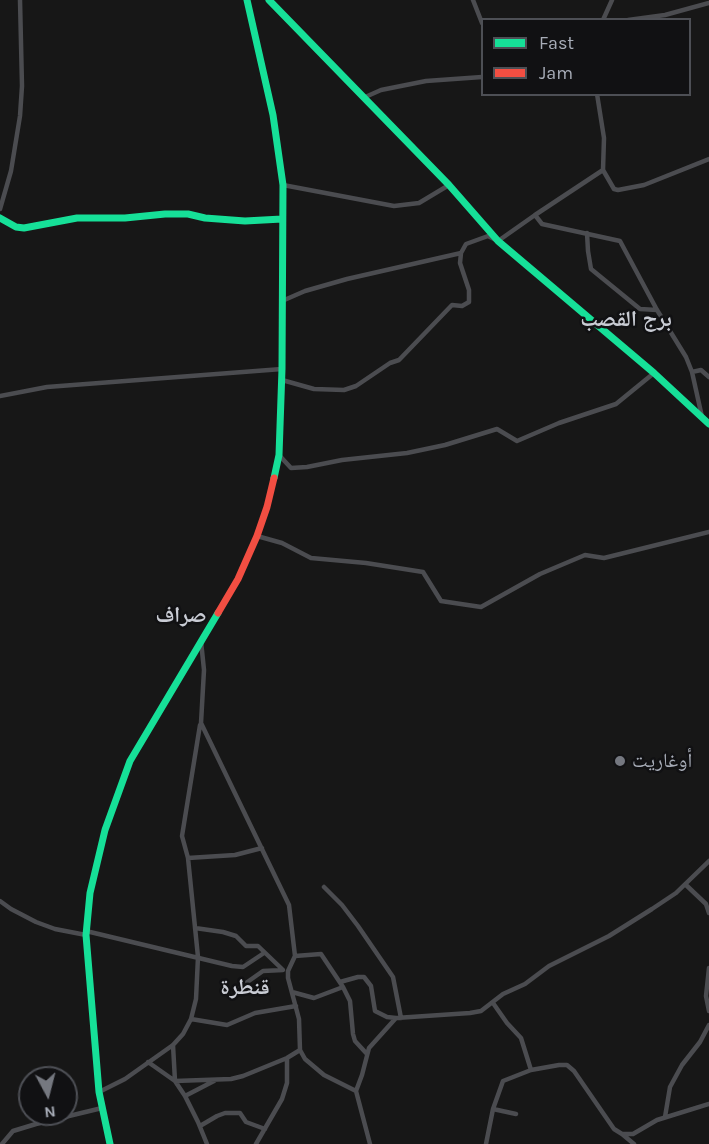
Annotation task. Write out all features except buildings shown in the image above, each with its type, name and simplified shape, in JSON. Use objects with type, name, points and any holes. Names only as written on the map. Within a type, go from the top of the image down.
[{"type":"main road","points":[[110,1144],[99,1092],[86,933],[90,893],[105,830],[130,761],[238,579],[267,507],[279,455],[282,380],[283,185],[273,115],[247,0]]},
{"type":"main road","points":[[268,0],[448,185],[498,241],[654,373],[709,424]]},
{"type":"main road","points":[[0,219],[16,227],[24,228],[77,218],[124,218],[165,214],[188,214],[205,218],[245,221],[282,219]]},
{"type":"street","points":[[0,209],[11,171],[20,116],[20,0]]},
{"type":"street","points":[[472,0],[481,19]]},
{"type":"street","points":[[604,18],[612,0]]},
{"type":"street","points":[[643,18],[665,15],[709,3]]},
{"type":"street","points":[[363,98],[381,90],[426,81],[481,77]]},
{"type":"street","points":[[597,96],[604,138],[603,170],[614,189],[644,185],[709,159]]},
{"type":"street","points":[[282,380],[314,389],[344,390],[356,386],[390,363],[399,360],[452,305],[462,306],[469,302],[469,290],[460,263],[460,253],[466,244],[488,236],[498,241],[603,170]]},
{"type":"street","points":[[283,185],[394,206],[419,203],[448,185]]},
{"type":"street","points":[[535,215],[542,224],[620,241],[657,310],[686,357],[692,372],[702,417]]},
{"type":"street","points":[[587,233],[591,270],[640,309],[657,310]]},
{"type":"street","points":[[282,301],[305,291],[347,279],[460,253]]},
{"type":"street","points":[[0,396],[47,387],[282,369]]},
{"type":"street","points":[[692,372],[701,370],[709,377]]},
{"type":"street","points":[[279,455],[291,468],[407,453],[445,445],[497,429],[517,441],[558,423],[616,404],[654,373]]},
{"type":"street","points":[[257,536],[282,543],[311,558],[423,572],[441,602],[481,607],[540,574],[585,555],[604,558],[709,532]]},
{"type":"street","points":[[99,1092],[125,1079],[173,1045],[183,1034],[191,1019],[196,999],[198,957],[188,858],[182,836],[201,723],[204,670],[201,640]]},
{"type":"street","points":[[201,723],[288,905],[295,956],[288,971],[288,978],[300,1027],[300,1050],[306,1059],[324,1075],[356,1091]]},
{"type":"street","points":[[188,858],[234,855],[262,848]]},
{"type":"street","points":[[292,992],[314,998],[341,984],[364,977],[371,986],[375,1011],[387,1017],[481,1011],[503,994],[525,984],[549,966],[609,936],[668,899],[686,885],[709,861]]},
{"type":"street","points":[[686,885],[706,904],[709,913]]},
{"type":"street","points":[[324,887],[342,905],[393,977],[398,1018]]},
{"type":"street","points":[[0,901],[36,922],[55,929],[86,933],[232,966],[243,967],[264,953]]},
{"type":"street","points":[[195,928],[223,932],[236,936],[246,946],[258,946],[282,969],[288,971]]},
{"type":"street","points":[[295,956],[321,954],[350,1000],[352,1034],[367,1054]]},
{"type":"street","points":[[709,968],[706,1004],[709,1011]]},
{"type":"street","points":[[236,990],[263,971],[282,969]]},
{"type":"street","points":[[493,1002],[507,1023],[521,1038],[531,1070]]},
{"type":"street","points":[[191,1019],[227,1025],[255,1013],[296,1006]]},
{"type":"street","points":[[370,1144],[356,1091],[369,1048],[398,1018]]},
{"type":"street","points":[[664,1117],[670,1087],[709,1025]]},
{"type":"street","points":[[173,1045],[175,1081]]},
{"type":"street","points":[[175,1081],[217,1080],[243,1076],[300,1050]]},
{"type":"street","points":[[256,1144],[285,1091],[286,1058]]},
{"type":"street","points":[[148,1062],[175,1081],[185,1096],[207,1144]]},
{"type":"street","points":[[486,1144],[493,1109],[503,1081],[531,1070],[559,1065],[567,1065],[574,1071],[614,1129],[632,1143]]},
{"type":"street","points":[[185,1096],[217,1080]]},
{"type":"street","points":[[622,1134],[633,1134],[664,1117],[709,1104]]},
{"type":"street","points":[[2,1144],[13,1131],[102,1108]]},
{"type":"street","points":[[493,1109],[516,1114]]},
{"type":"street","points":[[200,1126],[225,1113],[240,1113],[246,1122],[265,1129]]},
{"type":"traffic: fast","points":[[247,0],[273,115],[283,185],[282,369],[279,455],[274,478]]},
{"type":"traffic: fast","points":[[269,0],[449,185],[498,241],[654,373],[709,424]]},
{"type":"traffic: fast","points":[[0,218],[16,227],[24,228],[77,218],[125,218],[165,214],[188,214],[205,218],[245,221],[282,219]]},
{"type":"traffic: fast","points":[[110,1144],[99,1092],[86,935],[90,893],[105,830],[130,761],[218,613]]},
{"type":"traffic: jam","points":[[218,613],[238,579],[257,536],[274,478]]},
{"type":"place","name":"أوغاريت","points":[[620,761]]},
{"type":"district","name":"برج القصب","points":[[626,320]]},
{"type":"district","name":"صراف","points":[[181,616]]},
{"type":"district","name":"قنطرة","points":[[245,988]]}]
